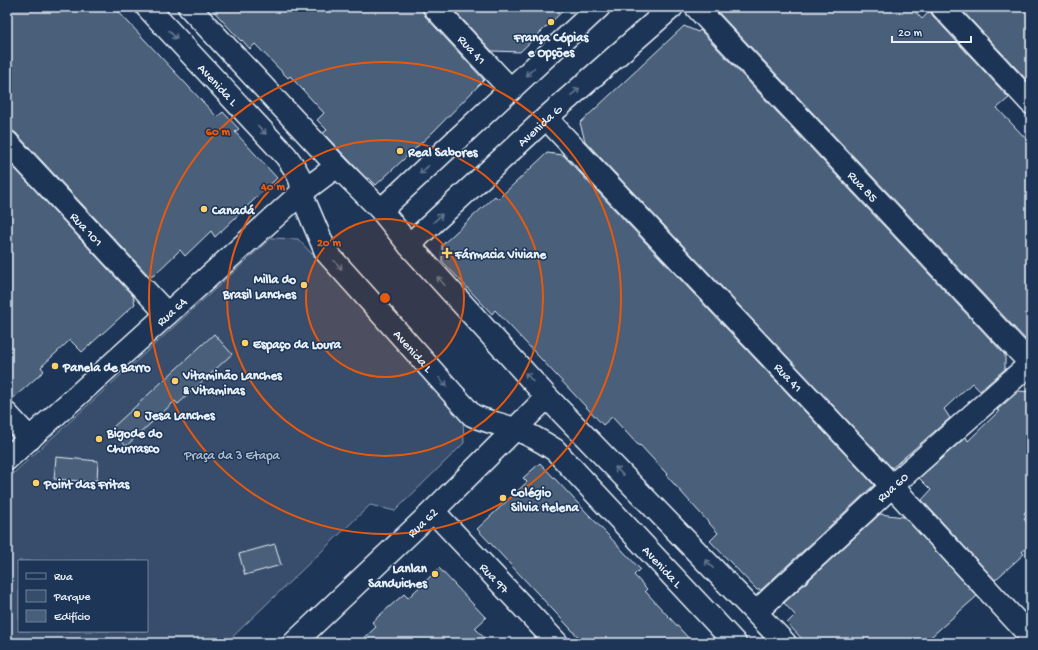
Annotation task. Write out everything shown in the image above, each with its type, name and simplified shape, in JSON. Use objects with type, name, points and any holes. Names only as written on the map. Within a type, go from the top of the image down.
[{"type":"street","name":"Avenida L","points":[[147,7],[286,156],[298,172],[303,187],[301,193],[326,252],[472,415],[516,429],[539,439],[555,450],[735,643]]},
{"type":"street","points":[[189,7],[337,166],[381,210],[409,245],[547,397],[785,643]]},
{"type":"street","name":"Rua 41","points":[[434,7],[511,90]]},
{"type":"street","points":[[381,210],[599,7]]},
{"type":"street","name":"Avenida G","points":[[409,245],[546,118],[672,7]]},
{"type":"street","name":"Rua 85","points":[[696,7],[1031,363]]},
{"type":"street","points":[[942,7],[1031,103]]},
{"type":"street","name":"Rua 41","points":[[546,118],[892,486],[1031,637]]},
{"type":"street","name":"Rua 101","points":[[7,142],[167,314]]},
{"type":"street","name":"Rua 64","points":[[7,459],[301,193],[337,166]]},
{"type":"street","name":"Rua 60","points":[[756,612],[892,486],[1031,363]]},
{"type":"street","name":"Rua 62","points":[[294,643],[432,511],[547,397]]},
{"type":"street","points":[[7,414],[30,439]]},
{"type":"street","name":"Rua 97","points":[[432,511],[557,643]]},
{"type":"street","points":[[701,606],[727,583]]},
{"type":"green space","name":"Praça da 3 Etapa","points":[[271,238],[298,239],[463,417],[464,443],[395,511],[370,505],[226,643],[7,643],[7,479]]},
{"type":"building","points":[[7,7],[114,7],[217,117],[223,112],[239,129],[235,132],[277,178],[215,237],[211,231],[185,256],[180,250],[153,276],[149,276],[16,133],[11,130],[7,130]]},
{"type":"building","points":[[210,7],[422,7],[425,16],[484,80],[433,132],[376,185],[369,178],[366,178],[323,133],[327,130],[317,120],[324,113],[290,76],[288,78],[255,44],[250,49]]},
{"type":"building","points":[[451,7],[567,7],[520,52],[492,51]]},
{"type":"building","points":[[723,7],[911,7],[922,19],[930,11],[1009,98],[997,108],[1031,144],[1031,343],[1028,342],[718,12]]},
{"type":"building","points":[[959,7],[1031,7],[1031,79],[1028,81]]},
{"type":"building","points":[[684,26],[698,32],[700,30],[1005,355],[1005,369],[980,391],[972,383],[944,409],[950,418],[892,468],[585,141],[580,123]]},
{"type":"building","points":[[547,153],[563,155],[874,485],[761,590],[757,590],[710,541],[718,533],[640,445],[639,446],[612,417],[603,425],[495,310],[492,314],[442,261],[442,245],[495,196],[498,199]]},
{"type":"building","points":[[7,160],[133,296],[135,304],[82,352],[70,340],[41,367],[44,371],[9,402],[7,402]]},
{"type":"building","points":[[214,334],[232,354],[178,404],[175,401],[126,446],[111,429]]},
{"type":"building","points":[[1019,391],[1031,392],[1031,507],[1024,513],[1027,517],[1024,519],[1031,527],[1031,544],[1022,552],[1024,554],[995,580],[922,500],[931,490],[919,478],[966,437],[968,441],[999,411],[997,410]]},
{"type":"building","points":[[56,457],[98,461],[97,480],[94,480],[94,482],[54,479]]},
{"type":"building","points":[[540,463],[640,569],[634,575],[647,589],[645,591],[693,643],[584,643],[477,529],[527,482],[523,478]]},
{"type":"building","points":[[880,514],[904,517],[977,596],[924,643],[806,643],[787,623],[795,615],[784,603]]},
{"type":"building","points":[[275,544],[281,565],[245,575],[239,554]]},
{"type":"building","points":[[439,568],[486,618],[475,628],[489,643],[359,643],[376,627],[372,622],[404,594],[408,598]]},
{"type":"place","name":"França Cópias e Opções","points":[[551,22]]},
{"type":"place","name":"Real Sabores","points":[[400,151]]},
{"type":"place","name":"Canadá","points":[[204,209]]},
{"type":"place","name":"Fármacia Viviane","points":[[447,253]]},
{"type":"place","name":"Milla do Brasil Lanches","points":[[304,285]]},
{"type":"place","name":"Espaço da Loura","points":[[245,343]]},
{"type":"place","name":"Panela de Barro","points":[[55,366]]},
{"type":"place","name":"Vitaminão Lanches & Vitaminas","points":[[175,381]]},
{"type":"place","name":"Jesa Lanches","points":[[137,414]]},
{"type":"place","name":"Bigode do Churrasco","points":[[99,439]]},
{"type":"place","name":"Point das Fritas","points":[[36,483]]},
{"type":"place","name":"Colégio Silvia Helena","points":[[503,498]]},
{"type":"place","name":"Lanlan Sanduiches","points":[[435,574]]}]
